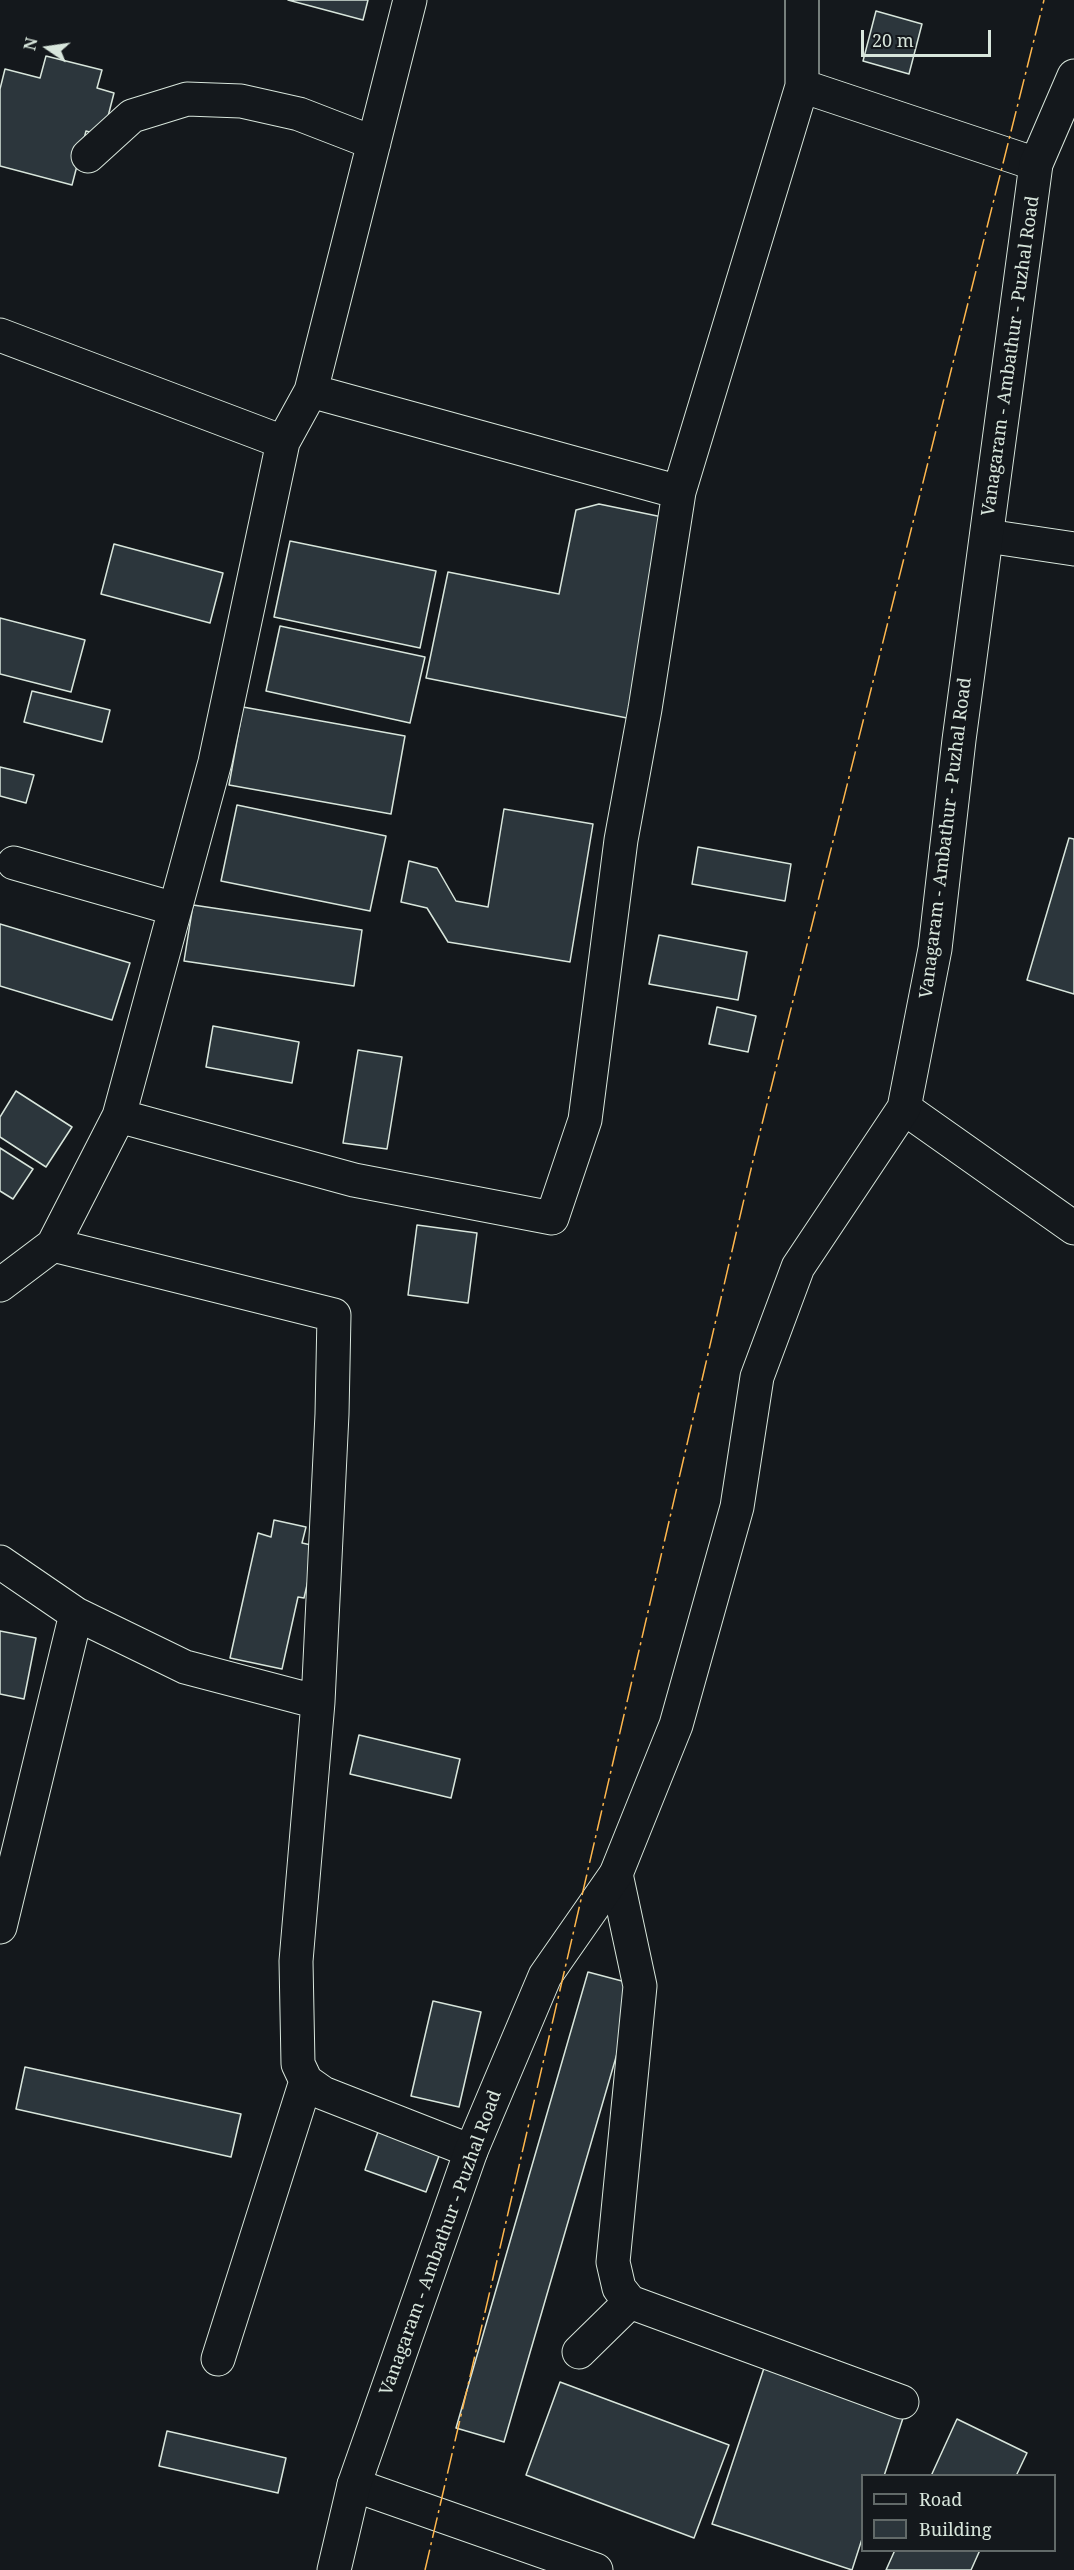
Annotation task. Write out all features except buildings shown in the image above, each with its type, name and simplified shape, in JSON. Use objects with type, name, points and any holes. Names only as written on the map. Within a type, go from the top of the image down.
[{"type":"street","points":[[7,1272],[53,1245],[119,1116],[215,762],[284,442],[311,391],[410,0]]},
{"type":"street","points":[[119,1116],[354,1180],[552,1218],[585,1120],[621,840],[645,709],[678,492],[802,86],[802,0]]},
{"type":"street","name":"Vanagaram - Ambathur - Puzhal Road","points":[[334,2570],[354,2484],[471,2151],[545,1976],[616,1874],[676,1725],[737,1507],[757,1377],[798,1267],[904,1108],[935,949],[959,740],[1036,164],[1074,76]]},
{"type":"street","points":[[802,86],[1036,164]]},
{"type":"street","points":[[88,156],[132,116],[187,99],[241,101],[299,114],[374,142]]},
{"type":"street","points":[[0,335],[284,442]]},
{"type":"street","points":[[311,391],[678,492]]},
{"type":"street","points":[[987,536],[1074,549]]},
{"type":"street","points":[[14,862],[175,909]]},
{"type":"street","points":[[904,1108],[1074,1228]]},
{"type":"street","points":[[53,1245],[334,1314],[332,1414],[318,1702],[296,1961],[298,2064],[306,2081],[323,2093],[471,2151]]},
{"type":"street","points":[[0,1562],[76,1614],[185,1667],[318,1702]]},
{"type":"street","points":[[0,1927],[76,1614]]},
{"type":"street","points":[[616,1874],[640,1986],[614,2262],[619,2288],[630,2302],[902,2402]]},
{"type":"street","points":[[218,2359],[306,2081]]},
{"type":"street","points":[[579,2352],[630,2302]]},
{"type":"street","points":[[354,2484],[596,2570]]},
{"type":"power","points":[[425,2570],[755,1152],[1044,0]]}]
